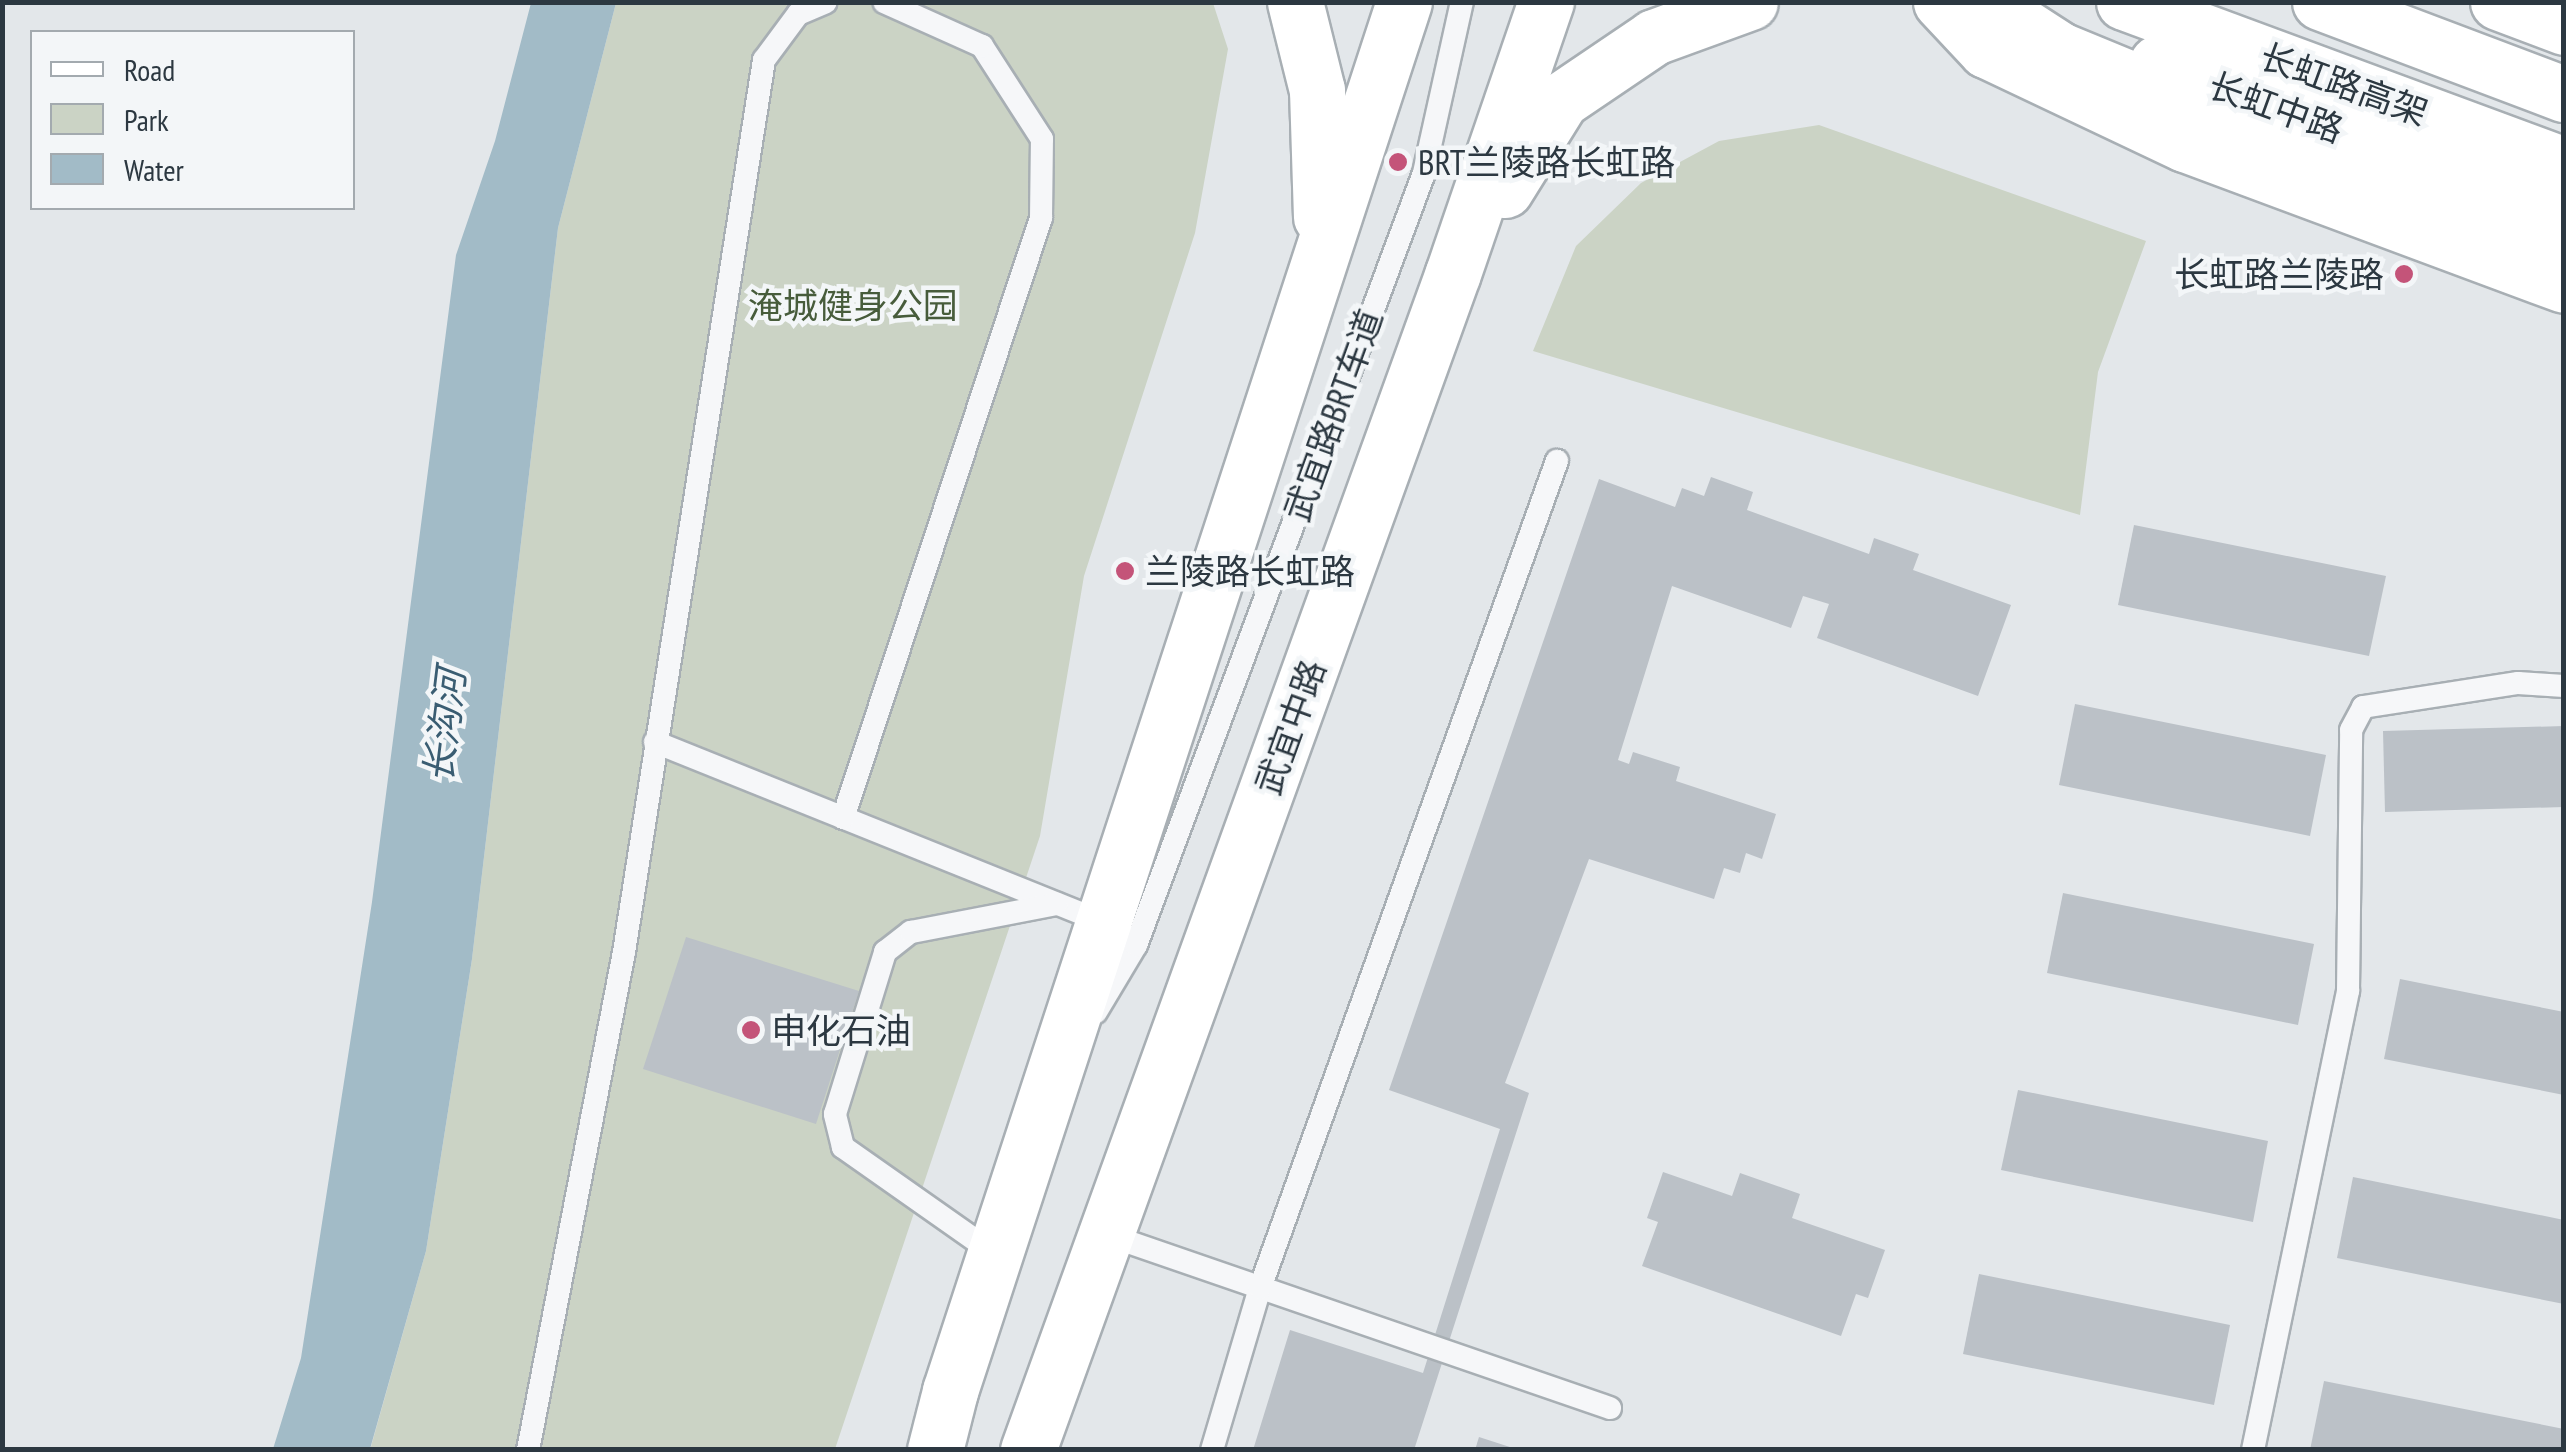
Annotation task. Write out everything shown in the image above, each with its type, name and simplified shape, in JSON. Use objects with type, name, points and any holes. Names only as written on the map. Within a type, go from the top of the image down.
[{"type":"main road","points":[[1295,2],[1316,90],[1323,254]]},
{"type":"main road","points":[[936,1450],[950,1391],[1050,1090],[1081,914],[1323,254],[1404,2]]},
{"type":"main road","name":"武宜中路","points":[[1028,1450],[1037,1414],[1108,1235],[1454,273],[1546,2]]},
{"type":"main road","points":[[1454,273],[1561,100],[1654,36],[1750,2]]},
{"type":"main road","points":[[1942,2],[1986,50],[2185,144],[2564,284]]},
{"type":"main road","points":[[1988,2],[2060,50],[2564,257]]},
{"type":"main road","name":"长虹中路","points":[[1988,2],[2564,211]]},
{"type":"main road","name":"长虹路高架","points":[[2124,2],[2564,164]]},
{"type":"main road","name":"长虹路高架","points":[[2320,2],[2564,94]]},
{"type":"main road","points":[[2498,2],[2564,28]]},
{"type":"lane","points":[[528,1450],[624,952],[764,60],[798,14],[826,2]]},
{"type":"lane","points":[[842,818],[1041,218],[1042,139],[982,46],[884,2]]},
{"type":"lane","name":"武宜路BRT车道","points":[[1050,1090],[1136,945],[1424,173],[1462,2]]},
{"type":"lane","points":[[1212,1450],[1260,1288],[1557,461]]},
{"type":"lane","points":[[2253,1450],[2348,991],[2351,730],[2363,707],[2518,683],[2564,686]]},
{"type":"lane","points":[[655,742],[1081,914]]},
{"type":"lane","points":[[996,1254],[842,1147],[834,1114],[886,952],[911,932],[1081,914]]},
{"type":"lane","points":[[1108,1235],[1610,1408]]},
{"type":"green space","name":"淹城健身公园","points":[[616,3],[1213,3],[1228,49],[1195,233],[1084,576],[1040,836],[835,1449],[370,1450],[426,1251],[472,959],[558,228]]},
{"type":"green space","points":[[1819,125],[2146,241],[2098,372],[2080,515],[1533,351],[1576,246],[1641,183],[1719,141]]},
{"type":"water","name":"长沟河","points":[[531,3],[616,3],[558,228],[472,959],[426,1251],[370,1449],[273,1449],[301,1358],[372,902],[456,255],[495,141]]},
{"type":"building","points":[[1711,477],[1753,492],[1747,510],[1869,554],[1874,538],[1919,554],[1913,570],[2011,605],[1978,696],[1817,638],[1829,604],[1803,596],[1791,628],[1672,586],[1618,760],[1629,764],[1633,752],[1680,767],[1676,781],[1776,814],[1762,859],[1746,853],[1740,873],[1724,868],[1714,899],[1589,859],[1505,1083],[1529,1093],[1414,1450],[1253,1450],[1290,1330],[1423,1373],[1500,1129],[1389,1090],[1599,479],[1675,507],[1682,488],[1704,496]]},
{"type":"building","points":[[2134,525],[2386,576],[2369,656],[2118,605]]},
{"type":"building","points":[[2075,704],[2326,755],[2310,836],[2059,785]]},
{"type":"building","points":[[2564,726],[2564,807],[2385,812],[2383,731]]},
{"type":"building","points":[[2063,893],[2314,944],[2298,1025],[2047,973]]},
{"type":"building","name":"申化石油","points":[[686,937],[859,991],[816,1124],[643,1069]]},
{"type":"building","points":[[2400,979],[2564,1012],[2564,1095],[2384,1059]]},
{"type":"building","points":[[2018,1090],[2268,1141],[2253,1222],[2001,1170]]},
{"type":"building","points":[[1663,1172],[1732,1196],[1740,1173],[1800,1194],[1792,1218],[1885,1250],[1868,1298],[1856,1294],[1841,1336],[1642,1266],[1658,1222],[1647,1218]]},
{"type":"building","points":[[2353,1177],[2564,1220],[2564,1304],[2337,1258]]},
{"type":"building","points":[[1979,1274],[2230,1325],[2214,1405],[1963,1354]]},
{"type":"building","points":[[2324,1381],[2564,1429],[2564,1450],[2310,1450]]},
{"type":"building","points":[[1479,1437],[1516,1449],[1516,1450],[1475,1450]]},
{"type":"place","name":"BRT兰陵路长虹路","points":[[1398,162]]},
{"type":"place","name":"长虹路兰陵路","points":[[2404,274]]},
{"type":"place","name":"兰陵路长虹路","points":[[1125,571]]},
{"type":"place","name":"申化石油","points":[[751,1030]]}]
